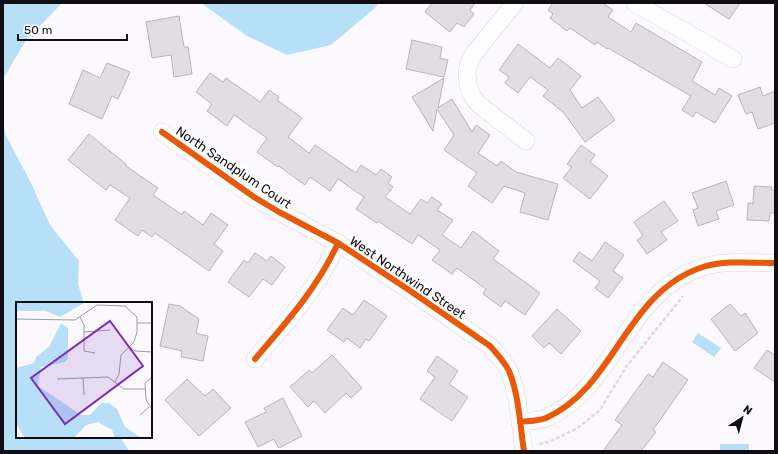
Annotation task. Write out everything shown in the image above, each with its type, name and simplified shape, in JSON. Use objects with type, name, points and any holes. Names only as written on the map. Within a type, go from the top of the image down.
[{"type":"street","points":[[515,3],[470,60],[467,72],[468,85],[471,94],[478,104],[526,142]]},
{"type":"street","points":[[635,3],[733,59]]},
{"type":"street","name":"North Sandplum Court","points":[[162,132],[279,212],[338,243]]},
{"type":"street","name":"West Northwind Street","points":[[255,360],[297,311],[328,265],[338,243],[403,285],[490,346],[500,357],[508,370],[514,387],[524,449]]},
{"type":"street","points":[[520,422],[545,418],[567,406],[588,386],[649,302],[666,286],[684,275],[703,267],[725,263],[775,263]]},
{"type":"path","points":[[524,449],[549,442],[576,429],[600,410],[626,367],[684,294]]},
{"type":"water","points":[[3,3],[62,3],[26,40],[3,79]]},
{"type":"water","points":[[201,3],[378,3],[375,8],[331,45],[287,55],[247,36]]},
{"type":"water","points":[[3,116],[5,134],[31,183],[50,225],[79,261],[78,284],[84,302],[16,302],[16,438],[121,438],[129,451],[3,451]]},
{"type":"water","points":[[698,333],[721,348],[714,357],[692,342]]},
{"type":"water","points":[[720,444],[749,444],[749,451],[720,451]]},
{"type":"building","points":[[432,3],[475,3],[470,10],[474,14],[464,27],[457,23],[450,32],[425,12]]},
{"type":"building","points":[[553,3],[603,3],[613,10],[608,17],[631,32],[636,23],[702,62],[692,81],[715,95],[719,88],[732,96],[715,123],[696,112],[693,117],[682,110],[691,96],[597,42],[595,45],[570,28],[567,31],[550,18],[553,14],[548,10]]},
{"type":"building","points":[[704,3],[740,3],[729,19]]},
{"type":"building","points":[[179,16],[184,47],[188,47],[192,74],[174,77],[171,55],[152,58],[146,22]]},
{"type":"building","points":[[412,40],[442,47],[440,58],[448,60],[444,77],[406,69]]},
{"type":"building","points":[[518,44],[550,68],[558,58],[581,76],[570,90],[582,108],[598,97],[615,120],[585,142],[564,113],[543,96],[548,90],[530,77],[518,93],[505,83],[509,77],[499,70]]},
{"type":"building","points":[[107,63],[130,72],[118,99],[112,96],[102,119],[69,104],[83,70],[100,78]]},
{"type":"building","points":[[210,73],[223,82],[226,78],[260,102],[269,90],[279,97],[277,100],[302,118],[288,137],[309,153],[315,145],[356,173],[361,165],[376,175],[381,169],[392,177],[388,183],[393,187],[385,197],[410,214],[421,199],[427,203],[432,197],[442,204],[437,210],[453,220],[442,235],[461,248],[473,231],[499,251],[493,259],[540,293],[525,315],[505,301],[501,307],[483,294],[486,289],[457,268],[452,274],[432,260],[440,250],[418,235],[412,244],[378,221],[377,223],[356,209],[364,197],[338,179],[330,191],[310,177],[305,185],[257,152],[267,138],[234,115],[227,126],[207,111],[212,104],[196,92]]},
{"type":"building","points":[[444,78],[438,108],[452,99],[472,132],[476,125],[490,135],[478,153],[497,166],[501,161],[516,172],[558,184],[548,220],[520,212],[525,193],[504,186],[492,203],[468,186],[477,173],[444,150],[454,135],[437,109],[433,131],[412,97]]},
{"type":"building","points":[[760,87],[763,96],[775,91],[775,123],[758,129],[752,112],[746,114],[738,95]]},
{"type":"building","points":[[89,134],[127,165],[126,166],[158,188],[153,195],[182,215],[184,211],[203,225],[211,213],[228,225],[214,244],[223,251],[209,271],[155,233],[152,237],[142,230],[138,236],[115,220],[130,198],[110,185],[106,190],[68,160]]},
{"type":"building","points":[[581,145],[595,155],[590,162],[608,176],[590,199],[563,178],[572,167],[567,164]]},
{"type":"building","points":[[726,181],[734,205],[716,211],[719,219],[698,226],[693,210],[698,208],[692,193]]},
{"type":"building","points":[[754,186],[772,187],[771,190],[775,190],[775,213],[770,213],[769,221],[747,220],[748,203],[753,204]]},
{"type":"building","points":[[664,201],[678,221],[661,232],[667,240],[647,254],[637,240],[643,236],[634,222]]},
{"type":"building","points":[[605,242],[624,255],[613,271],[623,278],[608,298],[595,288],[600,281],[573,261],[579,252],[592,261]]},
{"type":"building","points":[[255,253],[267,261],[271,256],[285,267],[272,285],[263,279],[249,297],[228,282],[244,260],[248,263]]},
{"type":"building","points":[[364,300],[387,316],[369,341],[366,339],[360,348],[347,338],[344,342],[327,330],[343,308],[353,315]]},
{"type":"building","points":[[169,304],[180,306],[199,319],[196,333],[208,336],[203,361],[181,357],[182,351],[160,346]]},
{"type":"building","points":[[730,304],[741,316],[745,313],[758,333],[735,351],[711,319]]},
{"type":"building","points":[[557,309],[581,331],[561,354],[549,343],[544,348],[532,336]]},
{"type":"building","points":[[767,350],[775,355],[775,382],[754,368]]},
{"type":"building","points":[[332,355],[362,388],[351,398],[346,393],[325,413],[314,401],[308,407],[290,387],[309,370],[312,373]]},
{"type":"building","points":[[437,356],[458,371],[449,384],[468,397],[452,421],[420,399],[435,377],[427,371]]},
{"type":"building","points":[[663,362],[688,380],[653,430],[656,432],[641,451],[603,451],[622,425],[615,420],[648,374],[653,377]]},
{"type":"building","points":[[187,379],[205,396],[213,389],[231,408],[199,436],[165,400]]},
{"type":"building","points":[[283,398],[302,436],[279,448],[274,439],[258,447],[245,422],[266,412],[264,408]]},
{"type":"cycle path","points":[[162,132],[254,197],[338,243]]},
{"type":"cycle path","points":[[255,359],[301,304],[321,275],[338,243],[490,346],[505,364],[512,380],[517,400],[524,451]]},
{"type":"cycle path","points":[[520,422],[546,418],[570,404],[589,385],[655,297],[677,279],[703,267],[721,263],[775,263]]}]
